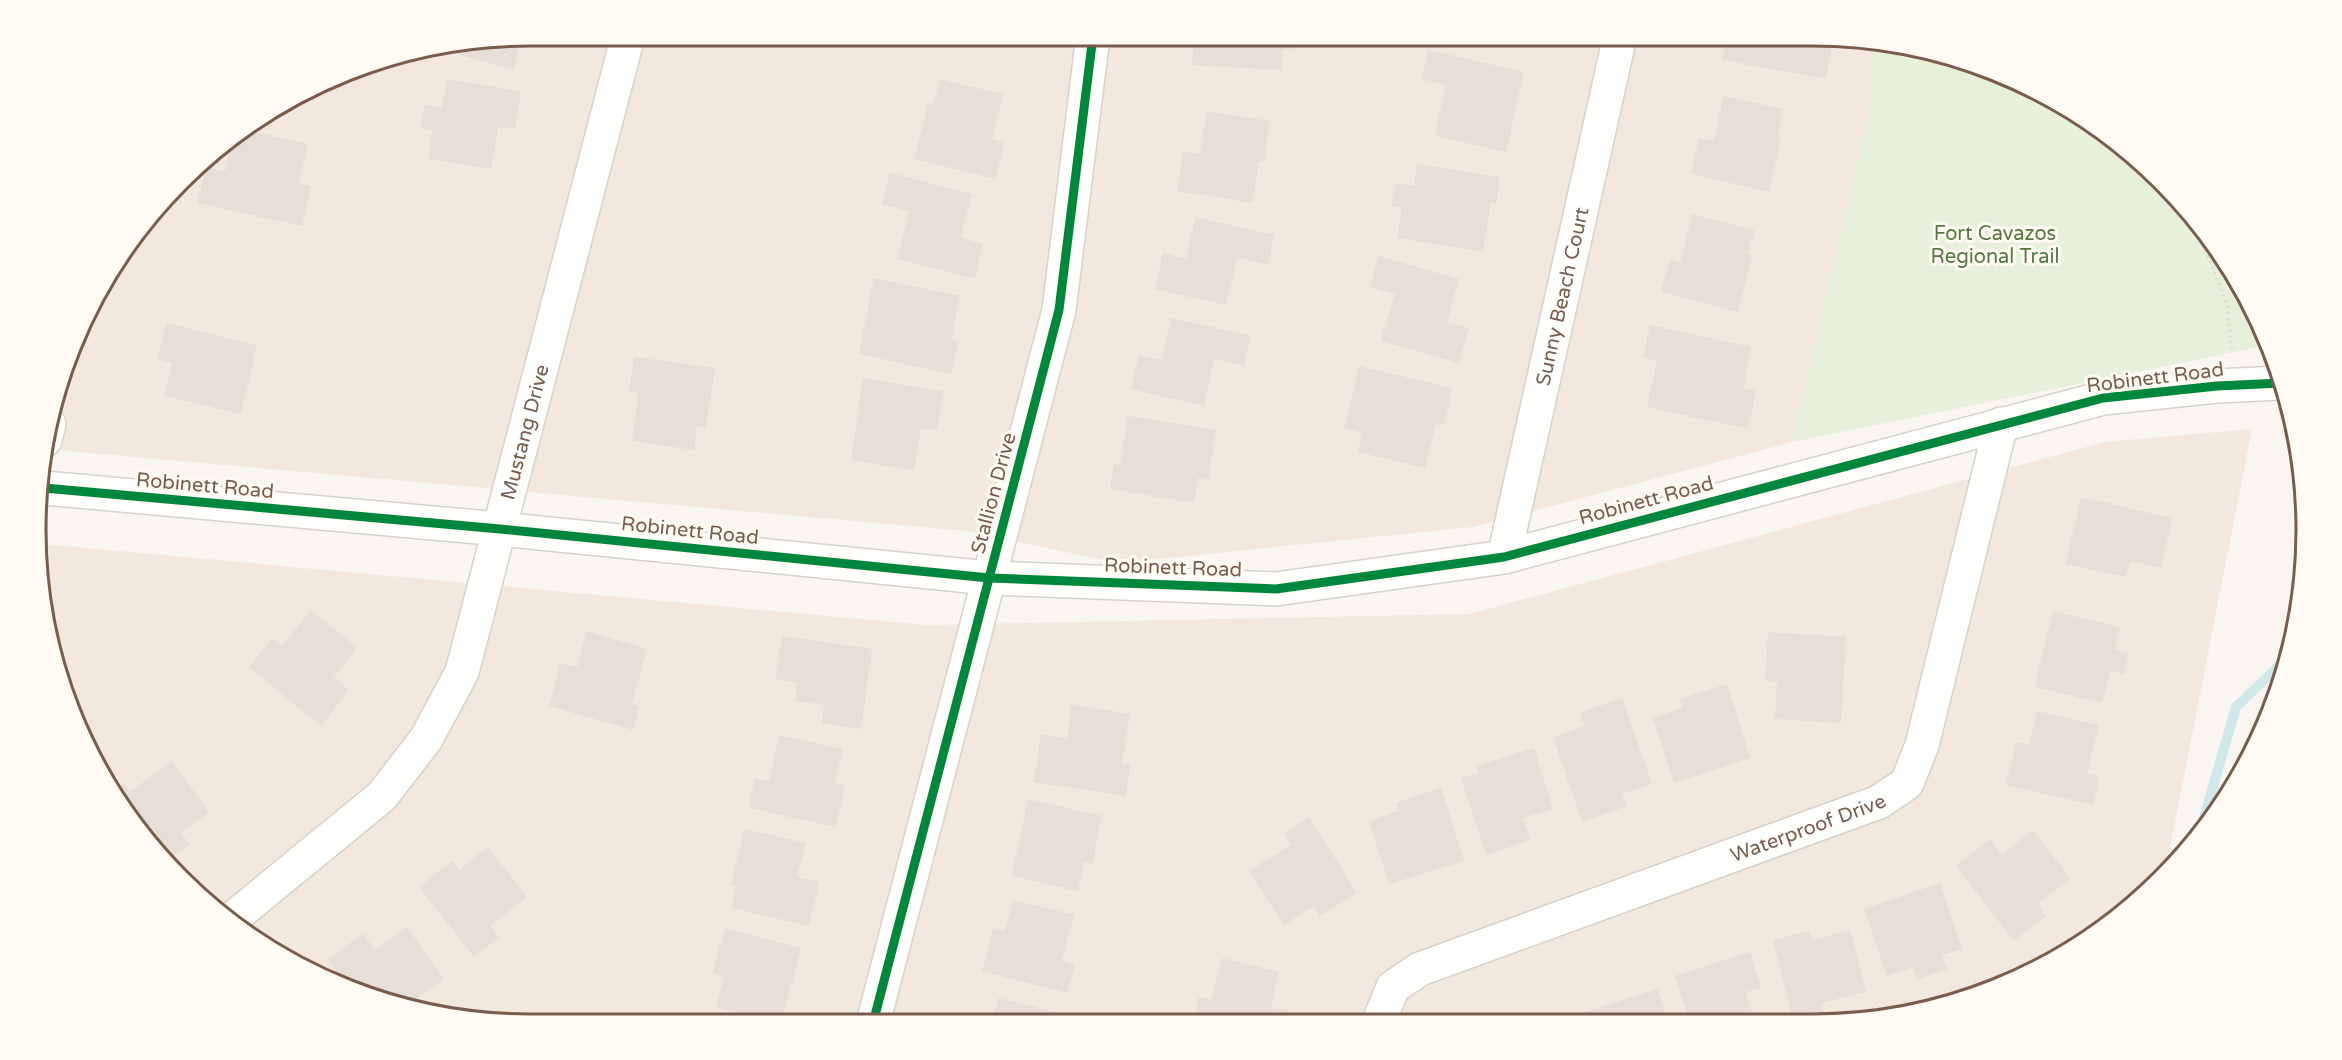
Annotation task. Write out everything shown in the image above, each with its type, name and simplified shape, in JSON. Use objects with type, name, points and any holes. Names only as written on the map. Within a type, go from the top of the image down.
[{"type":"street","name":"Mustang Drive","points":[[237,915],[382,796],[426,739],[462,672],[625,46]]},
{"type":"street","name":"Stallion Drive","points":[[875,1014],[1059,310],[1092,46]]},
{"type":"street","name":"Sunny Beach Court","points":[[1504,557],[1618,46]]},
{"type":"street","name":"Robinett Road","points":[[49,488],[500,529],[989,578],[1276,589],[1504,557],[2103,398],[2273,383]]},
{"type":"street","name":"Waterproof Drive","points":[[1382,1014],[1393,987],[1420,969],[1879,802],[1907,783],[1922,745],[2001,424]]},
{"type":"path","points":[[2205,249],[2227,305],[2235,385]]},
{"type":"shaded area","points":[[530,46],[1812,46],[1873,51],[1873,100],[1792,442],[1473,527],[1118,563],[967,531],[54,450],[72,375],[96,316],[128,261],[166,211],[188,188],[211,166],[261,128],[316,96],[375,72],[436,56]]},
{"type":"shaded area","points":[[2252,429],[2168,857],[2131,894],[2081,932],[2026,964],[1997,977],[1937,997],[1906,1004],[1812,1014],[530,1014],[467,1009],[405,997],[345,977],[316,964],[261,932],[211,894],[166,849],[146,824],[111,772],[96,744],[72,685],[56,624],[47,544],[926,625],[1469,614],[2105,442]]},
{"type":"green space","name":"Fort Cavazos Regional Trail","points":[[1873,51],[1937,63],[1997,83],[2054,111],[2081,128],[2131,166],[2176,211],[2214,261],[2231,288],[2260,347],[1792,442],[1872,100]]},
{"type":"building","points":[[1193,46],[1292,46],[1292,49],[1283,49],[1281,70],[1192,65]]},
{"type":"building","points":[[1725,46],[1832,47],[1826,79],[1722,60]]},
{"type":"building","points":[[520,47],[514,70],[454,53]]},
{"type":"building","points":[[1428,50],[1524,72],[1506,152],[1435,136],[1446,85],[1422,79]]},
{"type":"building","points":[[447,79],[521,91],[515,129],[498,127],[491,169],[428,159],[433,129],[421,128],[425,105],[442,107]]},
{"type":"building","points":[[940,79],[1003,94],[992,139],[1004,142],[995,179],[914,159],[928,103],[933,105]]},
{"type":"building","points":[[1724,96],[1783,109],[1778,137],[1781,138],[1769,192],[1691,174],[1699,138],[1714,141]]},
{"type":"building","points":[[1207,111],[1270,121],[1264,162],[1259,161],[1252,203],[1177,191],[1183,151],[1200,154]]},
{"type":"building","points":[[255,132],[308,144],[299,183],[311,186],[302,226],[198,203],[205,172],[209,168],[225,171],[229,151]]},
{"type":"building","points":[[1417,164],[1500,177],[1496,203],[1491,202],[1483,252],[1397,238],[1402,208],[1391,206],[1395,183],[1414,186]]},
{"type":"building","points":[[890,173],[972,194],[961,238],[983,244],[975,279],[897,259],[909,211],[882,204]]},
{"type":"building","points":[[1692,214],[1754,230],[1748,254],[1752,255],[1738,312],[1661,292],[1670,259],[1680,262]]},
{"type":"building","points":[[1196,217],[1274,235],[1268,265],[1237,257],[1226,305],[1155,289],[1163,253],[1186,259]]},
{"type":"building","points":[[1378,256],[1459,279],[1447,322],[1469,328],[1459,363],[1381,341],[1395,294],[1370,287]]},
{"type":"building","points":[[874,278],[960,296],[951,339],[958,341],[951,374],[859,354]]},
{"type":"building","points":[[1171,318],[1251,336],[1244,366],[1214,359],[1204,406],[1131,389],[1139,355],[1161,360]]},
{"type":"building","points":[[166,323],[257,345],[241,414],[164,396],[172,363],[157,359]]},
{"type":"building","points":[[1650,325],[1751,347],[1743,388],[1756,391],[1748,429],[1647,407],[1657,361],[1643,358]]},
{"type":"building","points":[[634,357],[715,368],[706,427],[697,427],[694,450],[632,441],[638,393],[629,392]]},
{"type":"building","points":[[1359,366],[1452,388],[1444,425],[1436,424],[1425,468],[1358,452],[1362,433],[1344,428]]},
{"type":"building","points":[[863,378],[944,392],[937,431],[921,428],[914,471],[851,460]]},
{"type":"building","points":[[1128,416],[1216,430],[1208,480],[1198,478],[1194,503],[1110,489],[1114,464],[1120,465]]},
{"type":"building","points":[[2081,497],[2172,518],[2161,568],[2130,561],[2126,577],[2066,564]]},
{"type":"building","points":[[311,610],[357,648],[334,677],[349,690],[321,726],[249,667],[272,638],[282,646]]},
{"type":"building","points":[[2053,611],[2120,627],[2115,650],[2129,654],[2124,674],[2110,671],[2102,703],[2035,687]]},
{"type":"building","points":[[587,631],[647,649],[632,704],[639,706],[633,730],[549,706],[561,663],[577,667]]},
{"type":"building","points":[[1768,632],[1846,637],[1841,723],[1775,719],[1777,681],[1765,680]]},
{"type":"building","points":[[782,636],[872,649],[861,729],[822,723],[824,705],[795,701],[797,682],[775,679]]},
{"type":"building","points":[[1727,684],[1750,758],[1674,783],[1653,718],[1683,708],[1680,699]]},
{"type":"building","points":[[1622,698],[1652,784],[1622,794],[1627,806],[1582,822],[1553,737],[1585,726],[1580,713]]},
{"type":"building","points":[[1072,704],[1130,714],[1122,763],[1131,764],[1125,796],[1034,782],[1041,734],[1067,738]]},
{"type":"building","points":[[2037,711],[2098,725],[2087,774],[2099,777],[2093,805],[2006,785],[2016,742],[2029,745]]},
{"type":"building","points":[[779,735],[842,749],[835,783],[845,785],[835,827],[749,808],[755,778],[769,781]]},
{"type":"building","points":[[1534,748],[1553,809],[1523,818],[1530,840],[1486,855],[1461,778],[1478,773],[1476,766]]},
{"type":"building","points":[[172,761],[209,812],[181,833],[190,845],[173,857],[146,824],[120,786],[123,783],[130,792]]},
{"type":"building","points":[[1441,788],[1464,861],[1389,884],[1369,821],[1399,811],[1396,803]]},
{"type":"building","points":[[1028,799],[1102,816],[1092,864],[1084,862],[1078,891],[1012,876]]},
{"type":"building","points":[[1309,817],[1357,893],[1320,916],[1314,906],[1284,925],[1249,871],[1291,845],[1284,834]]},
{"type":"building","points":[[744,829],[806,843],[797,877],[819,882],[809,926],[731,908],[736,886],[731,885]]},
{"type":"building","points":[[2033,830],[2070,878],[2038,904],[2046,916],[2014,941],[1956,866],[1990,839],[2002,855]]},
{"type":"building","points":[[488,847],[527,897],[490,926],[499,937],[474,957],[419,887],[452,861],[459,870]]},
{"type":"building","points":[[1940,883],[1962,949],[1942,955],[1947,969],[1918,979],[1913,967],[1887,976],[1864,909]]},
{"type":"building","points":[[1013,900],[1074,915],[1062,961],[1075,965],[1067,993],[982,971],[993,928],[1005,931]]},
{"type":"building","points":[[407,927],[444,979],[415,999],[375,988],[338,974],[328,959],[363,934],[375,950]]},
{"type":"building","points":[[725,928],[801,948],[783,1014],[744,1014],[716,1007],[724,976],[713,973]]},
{"type":"building","points":[[1850,930],[1866,992],[1821,1003],[1824,1013],[1792,1014],[1773,940],[1810,931],[1812,940]]},
{"type":"building","points":[[1750,952],[1761,988],[1746,992],[1752,1014],[1687,1014],[1675,976]]},
{"type":"building","points":[[1222,958],[1279,972],[1271,1007],[1292,1012],[1292,1014],[1195,1014],[1199,997],[1211,1000]]},
{"type":"building","points":[[1658,989],[1665,1014],[1581,1014]]},
{"type":"building","points":[[998,998],[1055,1012],[1055,1014],[994,1014]]},
{"type":"waterway","points":[[2206,810],[2236,707],[2274,670]]},
{"type":"cycle path","points":[[875,1014],[1059,310],[1092,46]]},
{"type":"cycle path","points":[[49,488],[500,529],[989,578],[1276,589],[1504,557],[2103,398],[2217,386],[2273,383]]}]
